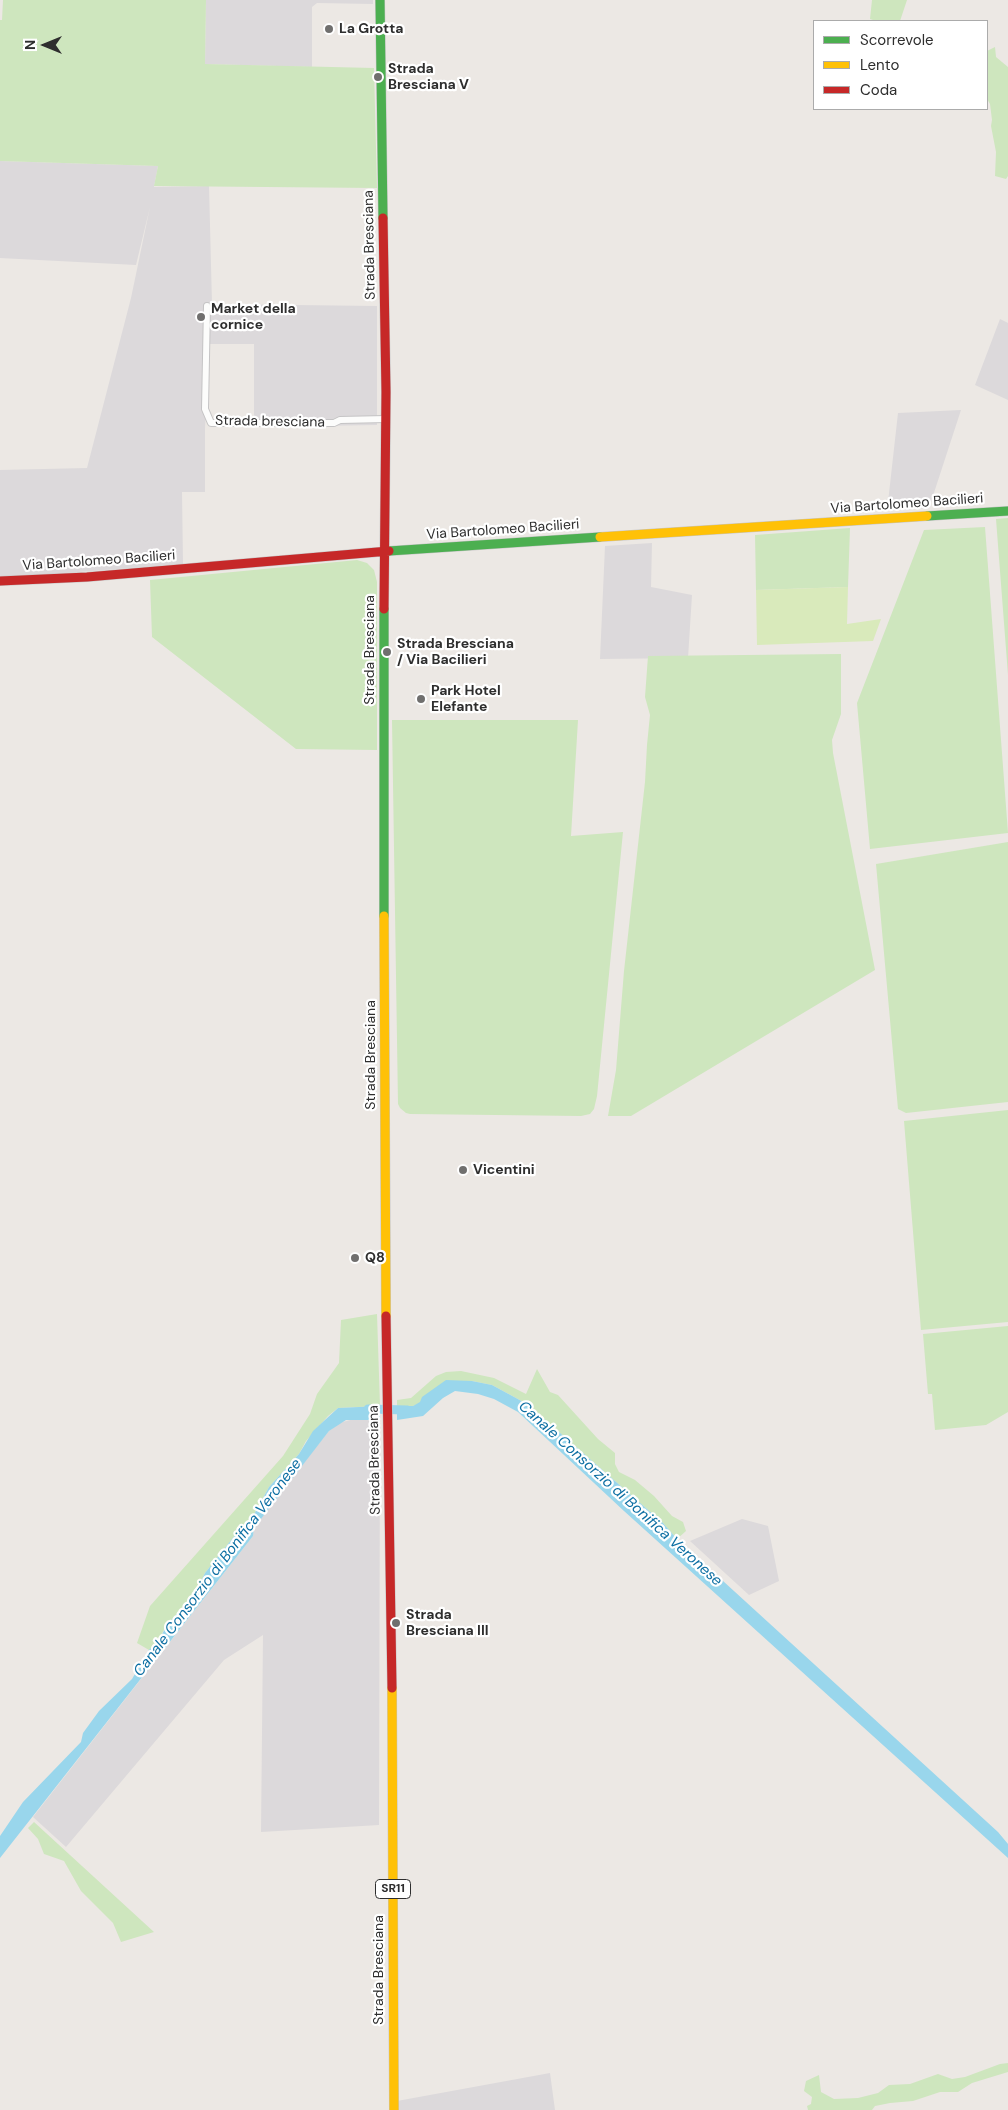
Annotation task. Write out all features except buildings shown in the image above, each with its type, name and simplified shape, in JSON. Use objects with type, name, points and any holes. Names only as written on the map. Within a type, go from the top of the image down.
[{"type":"main road","name":"Strada Bresciana","points":[[380,0],[386,419],[383,721],[388,1419],[392,1668],[394,2110]]},
{"type":"main road","name":"Via Bartolomeo Bacilieri","points":[[0,581],[87,577],[384,551],[1008,511]]},
{"type":"street","name":"Strada bresciana","points":[[207,306],[205,409],[211,423],[334,423],[340,420],[386,419]]},
{"type":"shaded area","points":[[206,0],[373,0],[373,4],[317,3],[312,7],[312,67],[205,64]]},
{"type":"shaded area","points":[[0,161],[158,166],[154,187],[209,186],[212,304],[377,306],[377,425],[254,427],[254,344],[210,344],[205,428],[205,492],[182,492],[183,564],[0,578],[0,470],[87,468],[131,298],[150,207],[136,265],[0,258]]},
{"type":"shaded area","points":[[1000,319],[1008,323],[1008,400],[975,385]]},
{"type":"shaded area","points":[[961,410],[929,508],[887,511],[898,413]]},
{"type":"shaded area","points":[[652,543],[651,587],[692,595],[688,658],[600,659],[605,546]]},
{"type":"shaded area","points":[[354,1419],[380,1420],[379,1825],[261,1832],[263,1635],[224,1660],[66,1847],[33,1817],[253,1536],[254,1528],[311,1453],[329,1431],[339,1423]]},
{"type":"shaded area","points":[[742,1519],[768,1526],[779,1581],[749,1595],[690,1541]]},
{"type":"shaded area","points":[[550,2073],[555,2110],[397,2110],[397,2101]]},
{"type":"green space","points":[[3,0],[206,0],[205,64],[374,68],[377,188],[154,186],[158,166],[0,161],[0,20],[2,20]]},
{"type":"green space","points":[[872,0],[907,0],[900,20],[870,19]]},
{"type":"green space","points":[[995,47],[996,57],[1008,67],[1008,176],[1006,179],[995,176],[996,152],[988,101],[988,50]]},
{"type":"green space","points":[[1008,518],[1008,675],[996,519]]},
{"type":"green space","points":[[985,527],[1008,833],[870,849],[857,703],[924,530]]},
{"type":"green space","points":[[850,528],[848,587],[756,590],[755,535]]},
{"type":"green space","points":[[357,560],[367,563],[374,570],[377,582],[377,750],[296,749],[152,637],[150,580]]},
{"type":"green space","points":[[848,587],[847,624],[881,619],[873,641],[757,645],[756,590]]},
{"type":"green space","points":[[841,654],[841,714],[832,740],[833,753],[875,970],[631,1116],[608,1116],[616,1070],[624,971],[645,782],[650,715],[645,697],[648,656]]},
{"type":"green space","points":[[392,720],[578,720],[571,836],[623,832],[597,1096],[594,1109],[590,1114],[581,1116],[410,1114],[400,1108],[398,1104]]},
{"type":"green space","points":[[1008,842],[1008,1102],[906,1113],[898,1109],[876,864]]},
{"type":"green space","points":[[1008,1110],[1008,1322],[921,1330],[904,1121]]},
{"type":"green space","points":[[377,1314],[380,1406],[338,1408],[328,1416],[306,1441],[299,1454],[269,1487],[251,1520],[236,1534],[205,1573],[195,1597],[167,1625],[155,1645],[149,1650],[137,1643],[150,1606],[283,1456],[310,1414],[317,1394],[339,1363],[341,1320]]},
{"type":"green space","points":[[1008,1326],[1008,1412],[986,1425],[935,1430],[932,1394],[928,1394],[923,1334]]},
{"type":"green space","points":[[537,1369],[550,1392],[558,1395],[598,1439],[615,1453],[615,1464],[619,1472],[635,1480],[654,1496],[672,1516],[683,1522],[686,1531],[677,1539],[663,1523],[527,1404],[492,1385],[472,1381],[413,1406],[397,1406],[397,1400],[411,1398],[436,1376],[446,1372],[461,1371],[494,1378],[526,1394]]},
{"type":"green space","points":[[34,1822],[154,1932],[121,1942],[113,1923],[81,1891],[64,1861],[44,1854],[38,1839],[28,1828]]},
{"type":"green space","points":[[1008,2063],[1008,2072],[972,2083],[958,2092],[940,2092],[913,2101],[875,2106],[872,2110],[808,2110],[807,2106],[811,2104],[812,2097],[804,2091],[806,2081],[819,2075],[821,2092],[834,2099],[858,2098],[878,2093],[889,2085],[910,2084],[938,2074],[952,2079],[965,2077],[1000,2064]]},
{"type":"water","points":[[446,1380],[472,1381],[492,1385],[527,1404],[663,1523],[677,1539],[998,1832],[1008,1844],[1008,1858],[624,1511],[518,1412],[494,1399],[478,1394],[455,1391],[443,1398],[423,1416],[397,1420],[397,1406],[413,1406]]},
{"type":"water","points":[[380,1406],[380,1420],[346,1420],[329,1431],[254,1528],[253,1536],[0,1858],[0,1836],[23,1802],[81,1742],[83,1733],[99,1711],[132,1679],[149,1650],[160,1638],[167,1625],[195,1597],[205,1573],[236,1534],[251,1520],[269,1487],[299,1454],[313,1431],[338,1408]]},
{"type":"waterway","name":"Canale Consorzio di Bonifica Veronese","points":[[368,1409],[407,1410]]},
{"type":"traffic: fast","points":[[380,0],[383,218]]},
{"type":"traffic: fast","points":[[927,516],[1008,511]]},
{"type":"traffic: fast","points":[[389,551],[600,537]]},
{"type":"traffic: fast","points":[[384,609],[384,916]]},
{"type":"traffic: slow","points":[[600,537],[927,516]]},
{"type":"traffic: slow","points":[[384,916],[386,1316]]},
{"type":"traffic: slow","points":[[392,1688],[394,2110]]},
{"type":"traffic: jam","points":[[383,218],[386,392],[384,609]]},
{"type":"traffic: jam","points":[[0,581],[87,577],[389,551]]},
{"type":"traffic: jam","points":[[386,1316],[392,1688]]},
{"type":"place","name":"La Grotta","points":[[329,29]]},
{"type":"place","name":"Strada Bresciana V","points":[[378,77]]},
{"type":"place","name":"Market della cornice","points":[[201,317]]},
{"type":"place","name":"Strada Bresciana / Via Bacilieri","points":[[387,652]]},
{"type":"place","name":"Park Hotel Elefante","points":[[421,699]]},
{"type":"place","name":"Vicentini","points":[[463,1170]]},
{"type":"place","name":"Q8","points":[[355,1258]]},
{"type":"place","name":"Strada Bresciana III","points":[[396,1623]]}]
